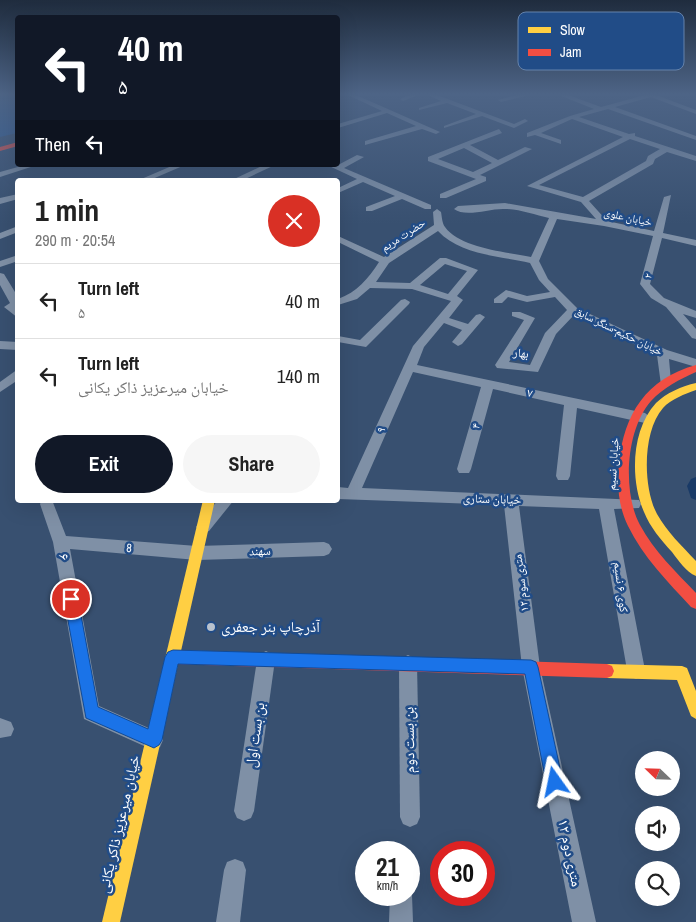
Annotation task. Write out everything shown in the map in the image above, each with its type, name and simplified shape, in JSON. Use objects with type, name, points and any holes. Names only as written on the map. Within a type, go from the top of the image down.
[{"type":"street","points":[[368,143],[384,138]]},
{"type":"street","points":[[481,138],[431,159],[483,179],[443,196],[428,199],[426,202],[439,226],[450,238],[463,245],[534,260],[554,216]]},
{"type":"street","points":[[545,138],[558,142]]},
{"type":"street","points":[[604,223],[584,200],[564,193],[531,186],[628,138]]},
{"type":"street","points":[[638,138],[696,159]]},
{"type":"street","points":[[546,147],[567,139]]},
{"type":"street","points":[[0,144],[15,141]]},
{"type":"street","points":[[0,149],[15,145]]},
{"type":"street","points":[[464,145],[498,163]]},
{"type":"street","points":[[584,200],[650,162],[651,158],[668,148]]},
{"type":"street","points":[[473,175],[528,149]]},
{"type":"street","points":[[340,165],[360,157]]},
{"type":"street","points":[[0,175],[26,167]]},
{"type":"street","points":[[153,178],[177,167]]},
{"type":"street","points":[[241,178],[267,167]]},
{"type":"street","points":[[334,167],[432,210]]},
{"type":"street","points":[[340,189],[362,179]]},
{"type":"street","points":[[369,209],[402,196]]},
{"type":"street","points":[[443,196],[460,202],[458,209]]},
{"type":"street","points":[[0,201],[15,197]]},
{"type":"street","points":[[660,235],[668,197]]},
{"type":"street","name":"خیابان علوی","points":[[432,210],[449,212],[458,209],[484,209],[505,206],[554,216],[604,223],[696,243]]},
{"type":"street","name":"حضرت مریم","points":[[340,301],[353,296],[366,286],[386,261],[439,226]]},
{"type":"street","points":[[0,236],[15,230]]},
{"type":"street","name":"۲","points":[[660,235],[645,284],[653,295],[671,306],[696,316]]},
{"type":"street","points":[[340,239],[386,261]]},
{"type":"street","points":[[0,264],[15,259]]},
{"type":"street","points":[[366,286],[413,286],[451,297],[473,270],[443,260],[413,286]]},
{"type":"street","name":"خیابان حکیم-سنگر سابق","points":[[534,260],[544,280],[573,310],[663,353],[696,363]]},
{"type":"street","points":[[0,276],[15,309]]},
{"type":"street","points":[[498,301],[506,293],[527,299],[557,294]]},
{"type":"street","name":"۹","points":[[353,493],[419,346],[458,300],[451,297]]},
{"type":"street","points":[[340,339],[362,344],[405,302]]},
{"type":"street","name":"۲","points":[[671,306],[696,336]]},
{"type":"street","name":"بهار","points":[[516,314],[530,318],[502,365],[534,369],[551,333],[573,310]]},
{"type":"street","points":[[458,342],[480,318]]},
{"type":"street","points":[[442,319],[470,329]]},
{"type":"street","points":[[0,345],[15,346]]},
{"type":"street","points":[[663,353],[665,382]]},
{"type":"street","name":"۷","points":[[410,367],[651,420]]},
{"type":"street","name":"خیابان نسیم","points":[[696,368],[665,382],[644,401],[634,415],[626,443],[623,487],[626,504],[644,540],[696,603]]},
{"type":"street","points":[[0,388],[15,376]]},
{"type":"street","name":"۴","points":[[464,469],[488,384]]},
{"type":"street","points":[[696,386],[671,396],[654,411],[642,450],[643,486],[647,505],[667,537],[696,570]]},
{"type":"street","points":[[563,476],[571,401]]},
{"type":"street","name":"خیابان ستاری","points":[[340,493],[647,505]]},
{"type":"street","name":"۱۲ متری سوم","points":[[511,500],[531,667]]},
{"type":"street","name":"خیابان میرعزیز ذاکر یکانی","points":[[111,922],[208,503]]},
{"type":"street","points":[[204,528],[225,503]]},
{"type":"street","name":"کوی ۶ نسیم","points":[[605,503],[615,541],[624,615],[636,670]]},
{"type":"street","points":[[47,504],[61,542]]},
{"type":"street","name":"8","points":[[61,542],[197,553]]},
{"type":"street","name":"۶","points":[[61,542],[91,712],[154,740]]},
{"type":"street","name":"سهند","points":[[197,553],[324,549]]},
{"type":"street","points":[[173,657],[636,670],[682,673],[696,711]]},
{"type":"street","name":"بن بست اول","points":[[244,811],[266,660]]},
{"type":"street","name":"بن بست دوم","points":[[408,664],[410,817]]},
{"type":"street","name":"۱۲ متری دوم","points":[[531,667],[584,922]]},
{"type":"street","points":[[228,922],[235,870]]},
{"type":"street","points":[[401,906],[401,922]]},
{"type":"waterway","points":[[696,483],[694,486],[696,494]]},
{"type":"traffic: slow","points":[[696,386],[676,394],[659,406],[646,428],[641,458],[643,488],[650,513],[671,543],[696,570]]},
{"type":"traffic: slow","points":[[111,922],[208,503]]},
{"type":"traffic: slow","points":[[607,671],[682,673],[696,711]]},
{"type":"traffic: jam","points":[[0,149],[15,145]]},
{"type":"traffic: jam","points":[[696,368],[657,389],[640,408],[629,434],[623,485],[628,511],[634,526],[652,554],[696,603]]},
{"type":"traffic: jam","points":[[173,657],[607,671]]},
{"type":"place","name":"آذرچاپ بنر جعفری","points":[[211,627]]},
{"type":"route","points":[[71,599],[91,712],[154,740],[173,657],[531,667],[555,782]]}]
